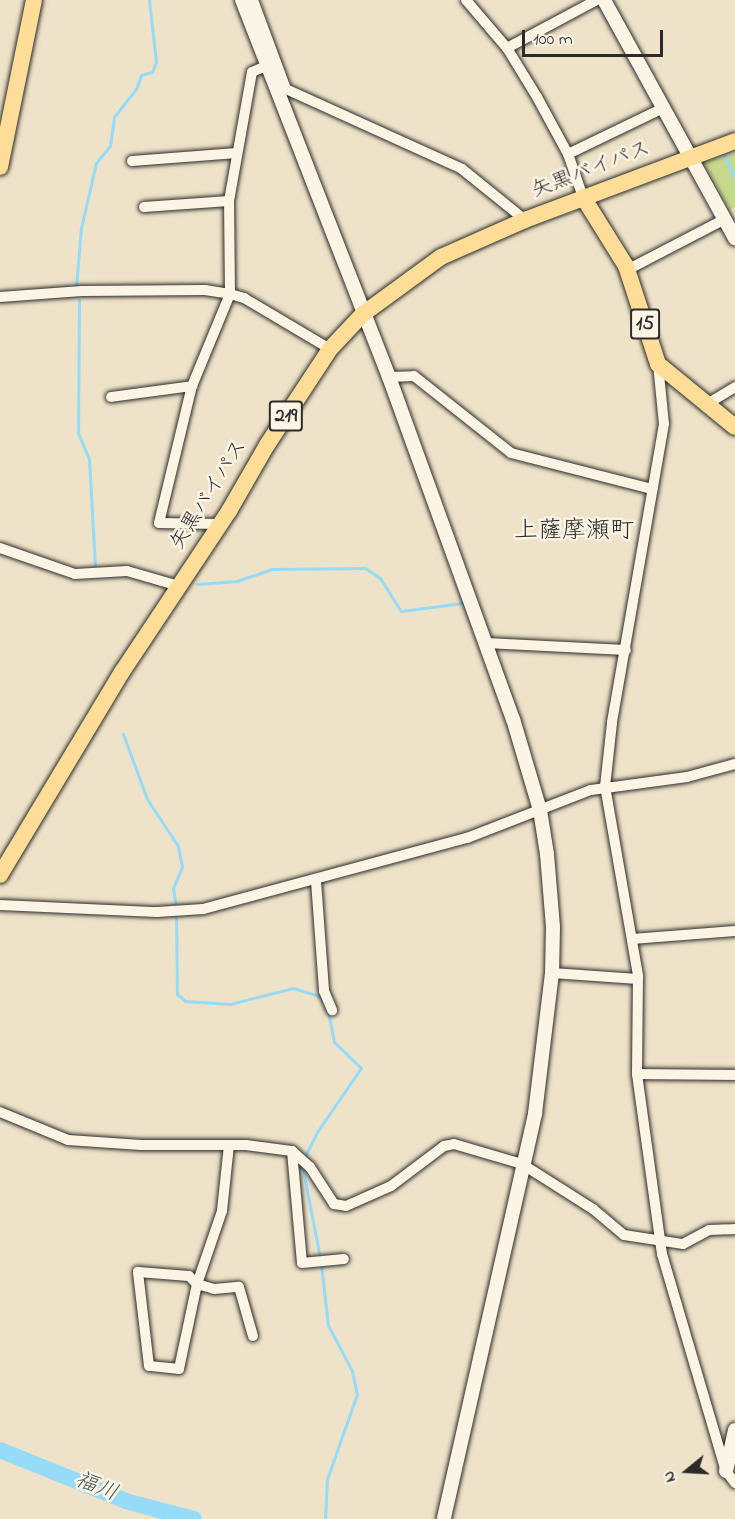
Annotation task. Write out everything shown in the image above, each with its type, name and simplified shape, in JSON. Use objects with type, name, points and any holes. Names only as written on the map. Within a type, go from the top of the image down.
[{"type":"main road","points":[[0,167],[34,0]]},
{"type":"main road","name":"矢黒バイパス","points":[[0,875],[122,672],[220,524],[330,349],[363,314],[441,257],[583,197],[689,156],[735,141]]},
{"type":"main road","name":"15","points":[[583,197],[627,270],[658,364],[735,427]]},
{"type":"street","points":[[242,0],[389,377],[513,719],[540,810],[553,927],[552,973],[535,1114],[444,1519]]},
{"type":"street","points":[[253,0],[286,89],[462,169],[525,220]]},
{"type":"street","points":[[466,0],[507,48],[568,154],[583,197]]},
{"type":"street","points":[[507,48],[597,0]]},
{"type":"street","points":[[604,0],[735,238]]},
{"type":"street","points":[[220,524],[159,523],[192,386],[230,294],[229,201],[252,72],[266,66]]},
{"type":"street","points":[[568,154],[662,109]]},
{"type":"street","points":[[132,160],[237,153]]},
{"type":"street","points":[[144,207],[229,201]]},
{"type":"street","points":[[627,270],[724,219]]},
{"type":"street","points":[[0,297],[82,291],[205,290],[244,298],[330,349]]},
{"type":"street","points":[[658,364],[664,424],[605,786],[638,979],[638,1074],[661,1241],[726,1471],[735,1483]]},
{"type":"street","points":[[389,377],[414,376],[511,453],[652,489]]},
{"type":"street","points":[[111,397],[192,386]]},
{"type":"street","points":[[707,404],[735,387]]},
{"type":"street","points":[[0,548],[75,574],[127,571],[179,586]]},
{"type":"street","points":[[486,643],[626,650]]},
{"type":"street","points":[[0,905],[157,912],[203,909],[316,881],[467,838],[605,786],[687,777],[735,764]]},
{"type":"street","points":[[316,881],[324,991],[332,1010]]},
{"type":"street","points":[[632,939],[735,931]]},
{"type":"street","points":[[552,973],[638,979]]},
{"type":"street","points":[[638,1074],[735,1075]]},
{"type":"street","points":[[0,1112],[68,1140],[229,1144],[292,1151],[310,1167],[334,1204],[346,1206],[391,1186],[444,1146],[454,1144],[522,1164],[593,1209],[624,1236],[683,1244],[709,1230],[735,1229]]},
{"type":"street","points":[[229,1144],[222,1211],[197,1284],[179,1369],[148,1366],[138,1272],[189,1276],[197,1284],[214,1288],[239,1287],[253,1336]]},
{"type":"street","points":[[292,1151],[302,1263],[344,1259]]},
{"type":"street","points":[[726,1471],[735,1430]]},
{"type":"green space","points":[[735,153],[735,207],[730,210],[704,162]]},
{"type":"waterway","points":[[76,287],[81,228],[96,163],[110,146],[114,117],[136,89],[141,75],[152,72],[156,62],[149,0]]},
{"type":"waterway","points":[[724,155],[735,178]]},
{"type":"waterway","points":[[79,300],[78,433],[89,459],[95,566]]},
{"type":"waterway","points":[[197,584],[237,581],[271,569],[365,568],[380,578],[401,611],[462,603]]},
{"type":"waterway","points":[[123,734],[147,799],[178,846],[182,867],[173,888],[176,908]]},
{"type":"waterway","points":[[176,914],[177,994],[185,1001],[230,1004],[293,988],[319,996],[324,1003]]},
{"type":"waterway","points":[[304,1158],[317,1132],[361,1068],[334,1042],[328,1011]]},
{"type":"waterway","points":[[302,1165],[320,1258]]},
{"type":"waterway","points":[[321,1264],[328,1325],[352,1371],[357,1394],[327,1479],[325,1519]]},
{"type":"waterway","name":"福川","points":[[0,1450],[129,1502],[194,1519]]},
{"type":"district","name":"上薩摩瀬町","points":[[574,532]]}]
